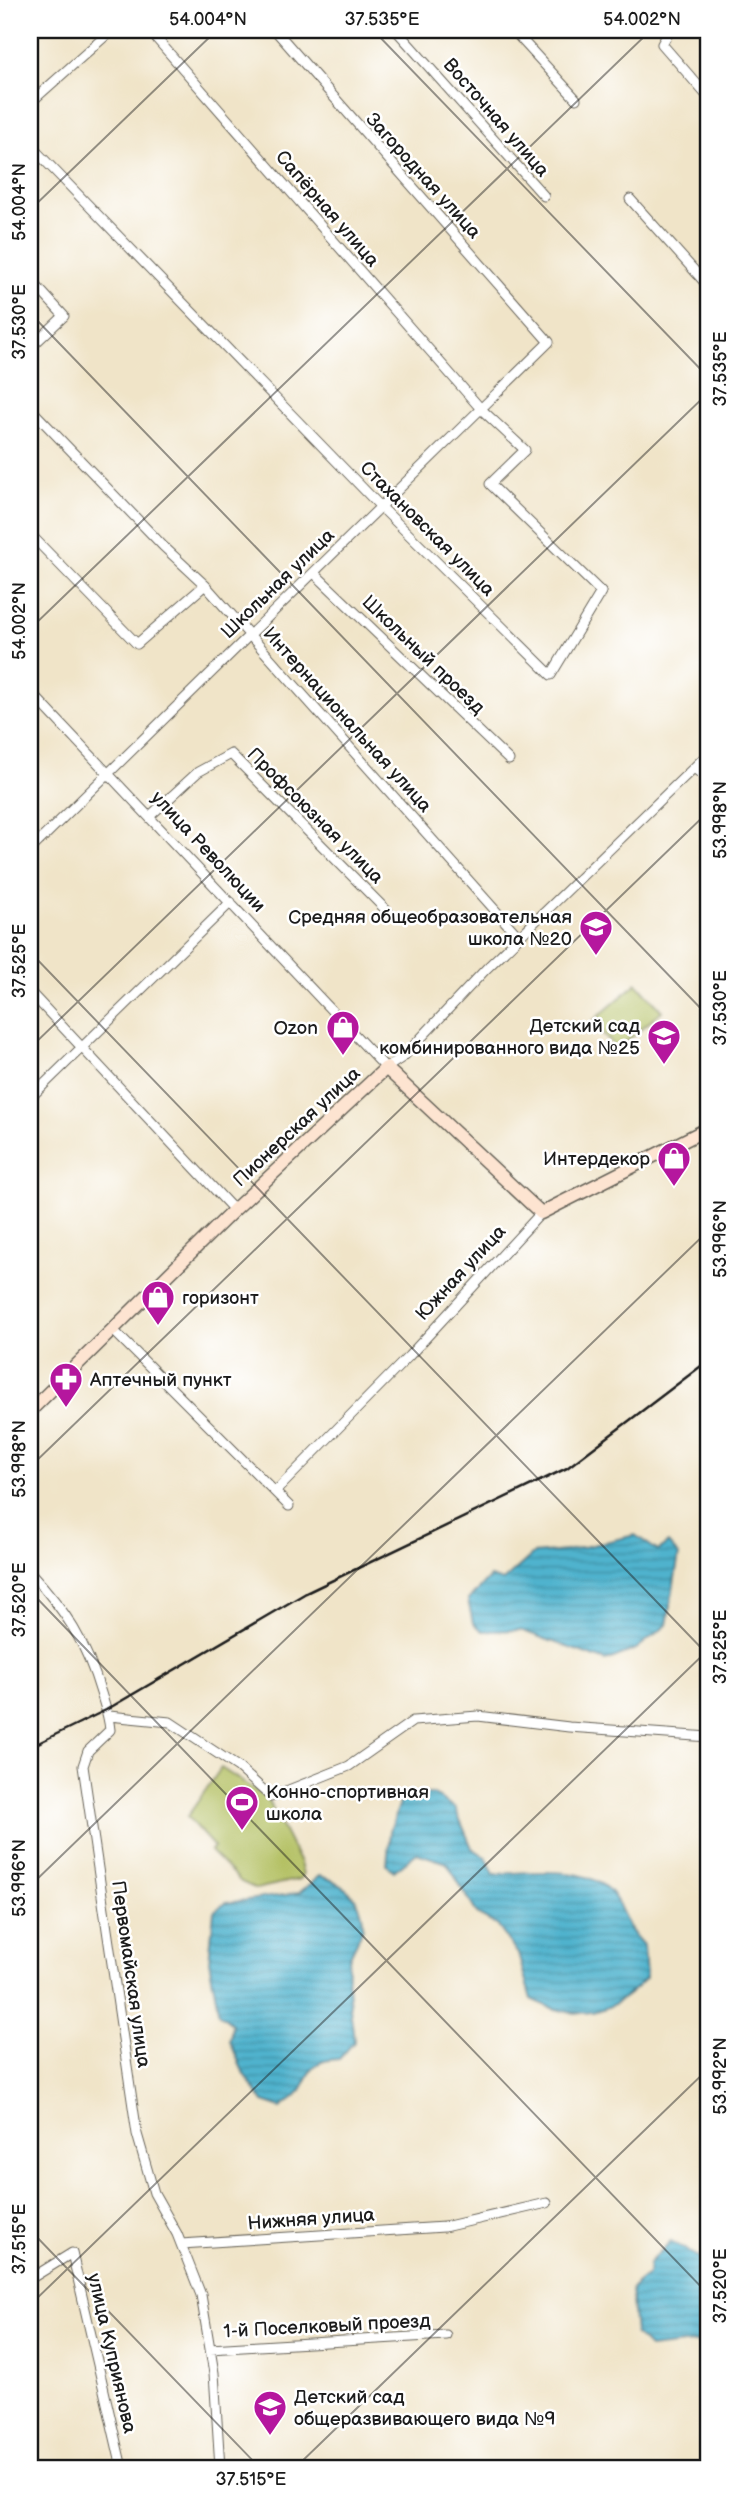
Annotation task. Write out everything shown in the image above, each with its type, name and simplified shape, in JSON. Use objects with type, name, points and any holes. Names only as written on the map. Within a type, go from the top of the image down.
[{"type":"street","points":[[30,103],[112,30]]},
{"type":"street","name":"Сапёрная улица","points":[[149,30],[481,409]]},
{"type":"street","name":"Загородная улица","points":[[275,30],[549,342]]},
{"type":"street","name":"Восточная улица","points":[[397,30],[544,196]]},
{"type":"street","points":[[513,30],[576,99]]},
{"type":"street","points":[[670,30],[662,44],[709,98]]},
{"type":"street","name":"Стахановская улица","points":[[30,145],[380,506],[551,675],[601,592],[490,484],[525,450],[481,409]]},
{"type":"street","points":[[630,199],[709,287]]},
{"type":"street","points":[[30,279],[64,316],[30,348]]},
{"type":"street","name":"Школьная улица","points":[[30,850],[549,342]]},
{"type":"street","name":"Интернациональная улица","points":[[30,408],[163,546],[205,585],[519,937]]},
{"type":"street","points":[[30,534],[137,644],[205,585]]},
{"type":"street","name":"Школьный проезд","points":[[314,573],[509,760]]},
{"type":"street","name":"улица Революции","points":[[30,691],[386,1068],[541,1213]]},
{"type":"street","name":"Пионерская улица","points":[[30,1411],[234,1210],[386,1068],[403,1057],[519,937],[709,753]]},
{"type":"street","name":"Профсоюзная улица","points":[[149,816],[198,772],[231,754],[389,913]]},
{"type":"street","points":[[694,768],[709,780]]},
{"type":"street","points":[[30,1098],[231,902]]},
{"type":"street","points":[[30,992],[234,1210]]},
{"type":"street","name":"Южная улица","points":[[275,1492],[409,1356],[541,1213],[709,1128]]},
{"type":"street","points":[[113,1330],[289,1506]]},
{"type":"street","points":[[30,1573],[61,1605],[89,1653],[108,1713],[170,1723],[238,1767],[271,1797],[349,1766],[413,1721],[478,1716],[569,1727],[709,1737]]},
{"type":"street","name":"Первомайская улица","points":[[108,1713],[110,1730],[88,1751],[83,1766],[137,2134],[154,2193],[181,2244],[201,2295],[210,2349],[220,2468]]},
{"type":"street","name":"Нижняя улица","points":[[181,2244],[444,2227],[547,2203]]},
{"type":"street","name":"улица Куприянова","points":[[30,2279],[72,2253],[122,2468]]},
{"type":"street","name":"1-й Поселковый проезд","points":[[210,2349],[446,2335]]},
{"type":"green space","points":[[637,983],[662,1011],[617,1050],[593,1021]]},
{"type":"green space","name":"Конно-спортивная школа","points":[[221,1768],[267,1798],[300,1863],[303,1874],[300,1879],[256,1889],[241,1882],[210,1851],[214,1847],[187,1817]]},
{"type":"water","points":[[635,1535],[658,1551],[668,1543],[679,1555],[667,1625],[636,1649],[606,1661],[520,1630],[483,1631],[473,1623],[468,1600],[490,1577],[503,1581],[533,1554],[566,1551]]},
{"type":"water","points":[[403,1794],[433,1794],[455,1808],[472,1848],[486,1857],[494,1874],[561,1872],[593,1880],[606,1888],[616,1900],[630,1929],[644,1946],[646,1978],[620,2001],[593,2012],[564,2011],[531,1999],[518,1954],[497,1925],[478,1915],[447,1863],[417,1853],[394,1871],[387,1865],[390,1831]]},
{"type":"water","points":[[319,1876],[336,1882],[350,1892],[362,1915],[362,1930],[348,1965],[348,1994],[354,2042],[339,2059],[316,2065],[297,2095],[281,2108],[263,2102],[244,2074],[230,2041],[232,2024],[219,2014],[209,1961],[214,1911],[226,1903],[299,1893]]},
{"type":"water","points":[[671,2241],[701,2259],[709,2259],[709,2341],[649,2348],[635,2334],[631,2289],[648,2275],[649,2263]]},
{"type":"railway","points":[[30,1747],[106,1710],[306,1593],[567,1468],[709,1360]]},
{"type":"place","name":"Средняя общеобразовательная школа №20","points":[[596,957]]},
{"type":"place","name":"Ozon","points":[[343,1057]]},
{"type":"place","name":"Детский сад комбинированного вида №25","points":[[664,1066]]},
{"type":"place","name":"Интердекор","points":[[674,1188]]},
{"type":"place","name":"горизонт","points":[[158,1327]]},
{"type":"place","name":"Аптечный пункт","points":[[66,1409]]},
{"type":"place","name":"Конно-спортивная школа","points":[[242,1832]]},
{"type":"place","name":"Детский сад общеразвивающего вида №9","points":[[270,2437]]}]
